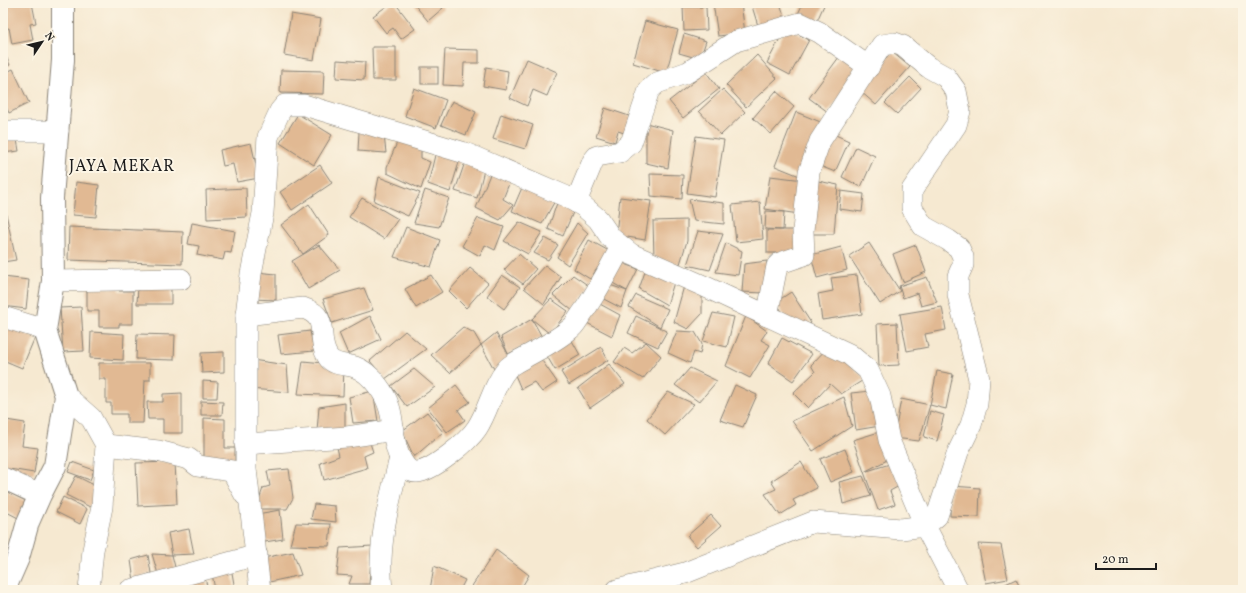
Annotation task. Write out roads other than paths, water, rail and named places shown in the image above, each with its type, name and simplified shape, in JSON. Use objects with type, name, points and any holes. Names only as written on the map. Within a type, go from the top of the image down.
[{"type":"street","points":[[4,590],[40,495],[55,466],[66,396],[45,330],[53,281],[52,198],[63,60],[63,3]]},
{"type":"street","points":[[576,202],[592,161],[597,156],[620,152],[631,143],[649,90],[657,83],[688,72],[736,41],[800,23],[819,32],[869,67]]},
{"type":"street","points":[[617,590],[685,573],[812,522],[901,529],[925,526],[937,516],[958,452],[971,425],[979,392],[979,379],[958,295],[958,276],[963,265],[963,257],[959,248],[923,226],[912,208],[912,190],[956,125],[960,111],[956,91],[946,77],[928,67],[903,46],[895,42],[882,45],[869,67],[843,102],[820,141],[809,172],[803,231],[804,255],[780,262],[777,266],[767,316]]},
{"type":"street","points":[[260,590],[245,444],[246,315],[251,274],[264,213],[268,137],[280,111],[286,105],[304,105],[465,153],[576,202],[598,219],[611,238],[620,247],[648,263],[706,287],[849,354],[868,370],[880,396],[889,440],[925,526],[958,590]]},
{"type":"street","points":[[3,131],[58,131]]},
{"type":"street","points":[[246,315],[302,308],[312,311],[317,315],[321,323],[324,349],[328,358],[336,364],[357,367],[367,374],[378,386],[390,404],[400,458],[406,467],[411,471],[417,472],[440,462],[460,446],[477,428],[495,388],[508,368],[572,328],[596,295],[620,247]]},
{"type":"street","points":[[53,281],[181,278]]},
{"type":"street","points":[[3,317],[45,330]]},
{"type":"street","points":[[66,396],[91,418],[106,445],[102,507],[93,550],[89,590]]},
{"type":"street","points":[[245,444],[308,438],[347,437],[394,430]]},
{"type":"street","points":[[106,445],[158,451],[189,459],[198,466],[232,471],[250,502]]},
{"type":"street","points":[[382,590],[380,570],[381,542],[388,505],[400,458]]},
{"type":"street","points":[[3,478],[40,495]]},
{"type":"street","points":[[130,590],[256,555]]},
{"type":"district","name":"JAYA MEKAR","points":[[122,165]]}]
